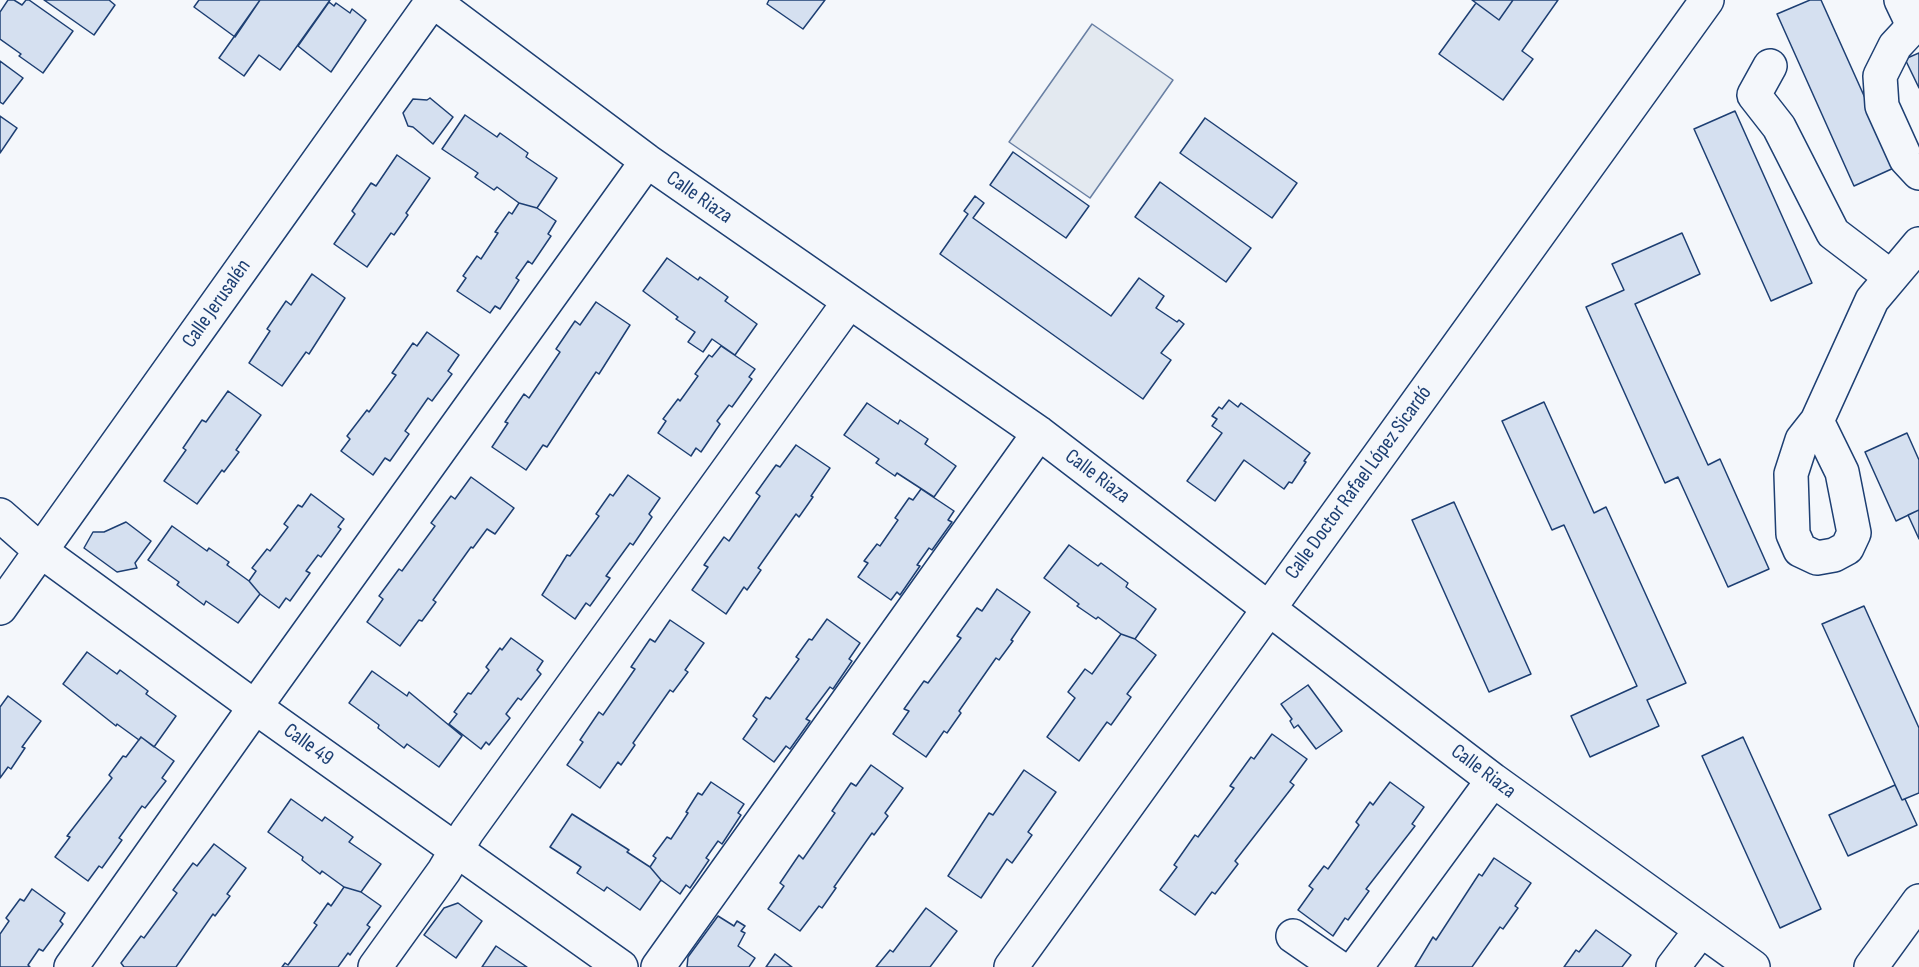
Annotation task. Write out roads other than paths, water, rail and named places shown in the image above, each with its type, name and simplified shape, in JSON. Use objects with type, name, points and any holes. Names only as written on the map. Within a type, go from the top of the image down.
[{"type":"street","name":"Calle Riaza","points":[[433,0],[647,161],[1039,433],[1493,780],[1753,967]]},
{"type":"street","name":"Calle Jerusalén","points":[[0,608],[433,0]]},
{"type":"street","name":"Calle Doctor Rafael López Sicardó","points":[[1011,967],[1707,0]]},
{"type":"street","points":[[1901,0],[1911,21],[1908,32],[1896,46],[1880,76],[1882,106],[1909,141],[1906,159],[1919,173]]},
{"type":"street","points":[[1770,66],[1754,95],[1779,127],[1833,233],[1891,278]]},
{"type":"street","points":[[71,967],[647,161]]},
{"type":"street","points":[[1817,421],[1872,300],[1919,244]]},
{"type":"street","points":[[375,967],[444,871],[455,850],[849,302]]},
{"type":"street","points":[[658,967],[1039,433]]},
{"type":"street","name":"Calle 49","points":[[0,515],[41,551],[255,707],[621,967]]},
{"type":"street","points":[[1356,967],[1493,780]]},
{"type":"street","points":[[1872,967],[1919,901]]},
{"type":"street","points":[[1673,967],[1701,930]]},
{"type":"street","points":[[1293,936],[1338,967]]}]
